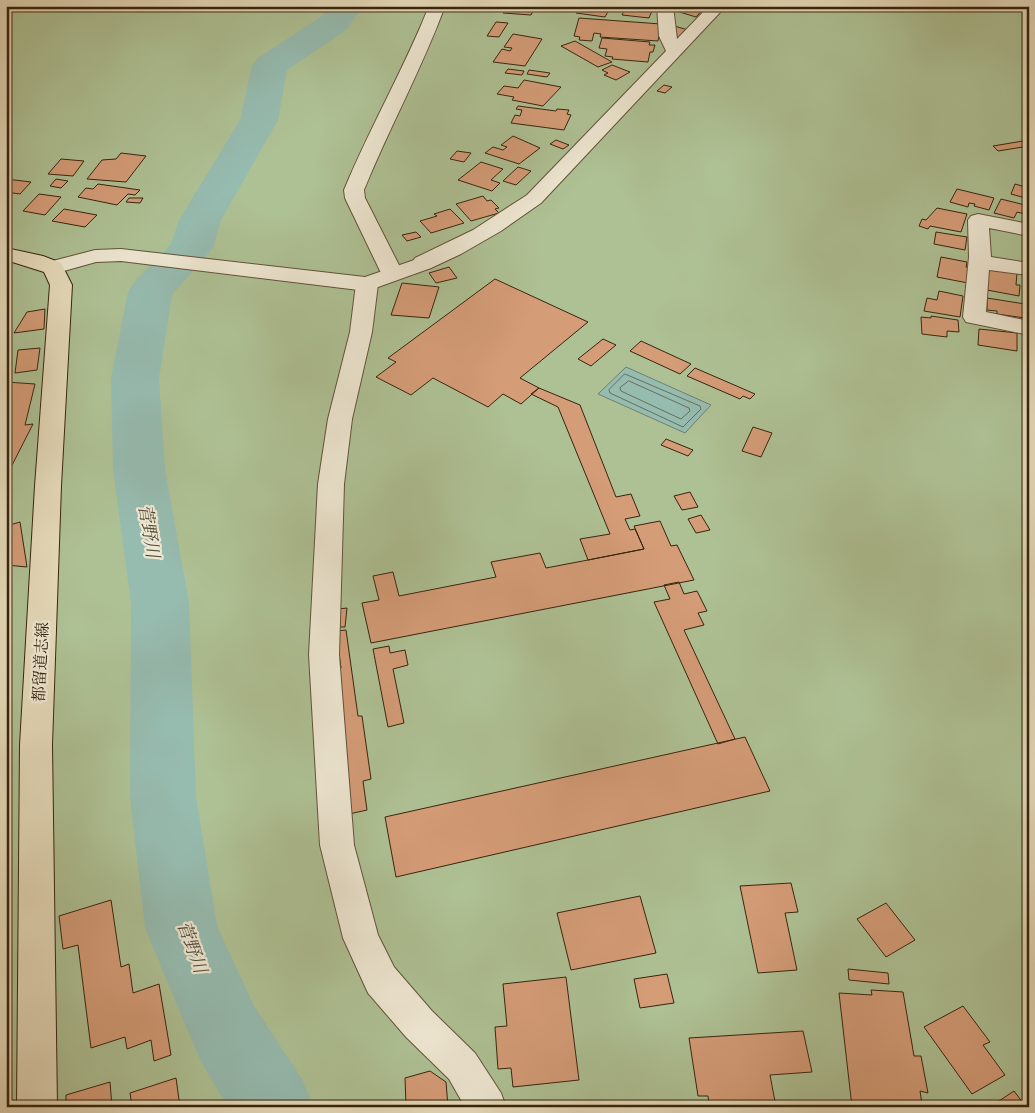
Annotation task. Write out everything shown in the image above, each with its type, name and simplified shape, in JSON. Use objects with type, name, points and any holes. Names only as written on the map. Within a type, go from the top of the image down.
[{"type":"main road","points":[[6,254],[35,261],[53,268]]},
{"type":"main road","name":"都留道志線","points":[[36,1107],[36,745],[48,486],[61,285],[53,268]]},
{"type":"street","points":[[437,6],[421,48],[373,143],[354,190],[380,279],[361,332],[340,419],[331,484],[324,655],[337,846],[360,938],[381,980],[419,1024],[462,1066],[488,1107]]},
{"type":"street","points":[[665,6],[669,45],[675,51]]},
{"type":"street","points":[[53,268],[95,256],[121,255],[380,279],[464,246],[502,223],[534,199],[718,6]]},
{"type":"street","points":[[1029,230],[978,220],[980,262],[974,317],[1029,328]]},
{"type":"street","points":[[980,262],[1029,269]]},
{"type":"green space","points":[[6,6],[1029,6],[1029,1107],[6,1107]]},
{"type":"water","points":[[626,367],[711,405],[685,433],[598,394]]},
{"type":"building","points":[[506,6],[535,7],[531,15],[503,13]]},
{"type":"building","points":[[580,6],[611,6],[605,17],[576,13]]},
{"type":"building","points":[[654,6],[649,18],[622,15],[626,7]]},
{"type":"building","points":[[676,6],[706,6],[696,17],[673,10]]},
{"type":"building","points":[[579,18],[661,24],[658,41],[600,37],[601,34],[594,33],[592,41],[579,40],[580,37],[574,36]]},
{"type":"building","points":[[496,22],[508,23],[499,37],[487,36]]},
{"type":"building","points":[[671,25],[688,30],[678,40],[671,38]]},
{"type":"building","points":[[513,34],[542,39],[525,66],[493,62],[502,49],[510,51],[512,48],[504,47]]},
{"type":"building","points":[[602,38],[650,42],[649,45],[655,45],[653,52],[650,52],[648,62],[612,59],[613,57],[605,56],[607,49],[599,48]]},
{"type":"building","points":[[575,41],[612,62],[598,67],[561,46]]},
{"type":"building","points":[[612,65],[630,72],[616,80],[604,75],[608,73],[602,70]]},
{"type":"building","points":[[508,69],[524,71],[522,75],[505,73]]},
{"type":"building","points":[[529,70],[550,73],[547,77],[527,74]]},
{"type":"building","points":[[524,80],[561,87],[543,106],[512,100],[514,97],[497,94],[504,86],[518,88]]},
{"type":"building","points":[[664,85],[672,87],[665,93],[657,91]]},
{"type":"building","points":[[518,106],[556,111],[557,109],[569,110],[567,114],[571,115],[564,130],[511,123],[515,115],[520,116],[522,110],[516,109]]},
{"type":"building","points":[[513,136],[540,148],[519,164],[485,153],[493,147],[503,150],[507,147],[501,145]]},
{"type":"building","points":[[556,140],[569,145],[563,149],[550,144]]},
{"type":"building","points":[[1029,140],[1029,146],[998,151],[993,146]]},
{"type":"building","points":[[457,151],[471,153],[464,162],[450,159]]},
{"type":"building","points":[[121,153],[146,156],[126,182],[87,179],[102,160],[116,159]]},
{"type":"building","points":[[61,159],[84,161],[73,176],[48,174]]},
{"type":"building","points":[[481,162],[503,169],[491,180],[500,183],[492,191],[458,180]]},
{"type":"building","points":[[518,167],[531,171],[516,185],[503,181]]},
{"type":"building","points":[[6,179],[31,182],[20,194],[6,192]]},
{"type":"building","points":[[56,179],[68,181],[61,188],[50,186]]},
{"type":"building","points":[[98,184],[140,190],[135,195],[128,194],[117,205],[78,197],[86,188],[93,189]]},
{"type":"building","points":[[1015,184],[1029,188],[1029,199],[1011,194]]},
{"type":"building","points":[[957,189],[994,198],[989,210],[974,206],[975,204],[969,203],[968,207],[950,202]]},
{"type":"building","points":[[39,194],[61,197],[45,215],[23,211]]},
{"type":"building","points":[[483,196],[487,201],[491,200],[499,208],[495,209],[499,213],[471,221],[456,204]]},
{"type":"building","points":[[129,198],[143,198],[140,203],[126,202]]},
{"type":"building","points":[[1001,199],[1029,206],[1029,215],[1017,212],[1014,218],[994,213]]},
{"type":"building","points":[[937,208],[967,214],[961,232],[930,226],[928,229],[919,226],[922,219],[926,220]]},
{"type":"building","points":[[64,209],[97,215],[85,227],[52,221]]},
{"type":"building","points":[[450,209],[464,223],[431,233],[420,221],[437,216],[434,214]]},
{"type":"building","points":[[416,232],[421,237],[407,241],[402,235]]},
{"type":"building","points":[[936,232],[967,237],[965,250],[934,244]]},
{"type":"building","points":[[941,257],[967,262],[966,267],[970,268],[968,283],[937,277]]},
{"type":"building","points":[[449,267],[457,278],[436,283],[429,273]]},
{"type":"building","points":[[989,268],[1017,273],[1016,285],[1020,285],[1019,296],[987,290]]},
{"type":"building","points":[[495,279],[588,322],[520,378],[539,388],[521,404],[503,394],[488,407],[433,378],[411,395],[376,377],[396,362],[388,358]]},
{"type":"building","points":[[402,283],[439,287],[429,318],[391,315]]},
{"type":"building","points":[[939,291],[963,296],[960,317],[924,311],[927,298],[937,300]]},
{"type":"building","points":[[987,298],[1025,304],[1025,318],[997,314],[997,311],[987,310]]},
{"type":"building","points":[[45,309],[44,329],[14,333],[27,312]]},
{"type":"building","points":[[931,316],[958,320],[959,332],[947,331],[947,337],[922,334],[921,317],[931,318]]},
{"type":"building","points":[[979,329],[1017,333],[1017,351],[978,345]]},
{"type":"building","points":[[603,339],[616,345],[591,366],[578,359]]},
{"type":"building","points":[[641,341],[691,364],[680,374],[630,351]]},
{"type":"building","points":[[40,348],[37,370],[15,373],[18,350]]},
{"type":"building","points":[[695,368],[755,394],[750,399],[743,396],[740,399],[687,376]]},
{"type":"building","points":[[6,382],[35,384],[25,425],[33,424],[6,477]]},
{"type":"building","points":[[539,388],[580,405],[616,497],[631,494],[640,516],[625,519],[630,530],[635,529],[644,549],[588,560],[580,539],[610,534],[558,407],[531,394]]},
{"type":"building","points":[[753,427],[772,433],[761,457],[742,451]]},
{"type":"building","points":[[666,439],[693,450],[688,456],[661,445]]},
{"type":"building","points":[[690,492],[698,507],[682,510],[674,496]]},
{"type":"building","points":[[701,515],[710,530],[696,533],[688,519]]},
{"type":"building","points":[[660,521],[671,546],[677,545],[694,580],[371,643],[362,603],[379,600],[373,576],[393,572],[399,596],[496,577],[491,562],[540,553],[546,568],[588,560],[644,549],[634,526]]},
{"type":"building","points":[[20,522],[27,567],[6,565],[6,526]]},
{"type":"building","points":[[679,582],[684,594],[697,591],[707,611],[698,613],[704,625],[684,630],[735,739],[718,744],[654,602],[670,599],[664,585]]},
{"type":"building","points":[[347,608],[345,627],[336,627],[338,609]]},
{"type":"building","points":[[346,630],[358,716],[362,716],[371,779],[363,781],[367,810],[349,814],[334,669],[341,668],[336,631]]},
{"type":"building","points":[[389,646],[390,653],[405,650],[408,665],[393,669],[404,723],[388,727],[373,649]]},
{"type":"building","points":[[745,737],[770,791],[396,877],[385,817]]},
{"type":"building","points":[[791,883],[798,912],[785,913],[797,970],[758,973],[740,886]]},
{"type":"building","points":[[640,896],[656,953],[571,970],[557,913]]},
{"type":"building","points":[[111,900],[121,967],[129,964],[133,993],[159,984],[171,1055],[154,1061],[151,1040],[127,1049],[125,1037],[91,1048],[78,945],[63,949],[59,916]]},
{"type":"building","points":[[886,903],[915,940],[886,957],[857,919]]},
{"type":"building","points":[[848,969],[888,973],[889,984],[849,980]]},
{"type":"building","points":[[667,974],[674,1003],[640,1008],[634,979]]},
{"type":"building","points":[[566,977],[579,1080],[513,1087],[511,1068],[498,1069],[495,1027],[507,1026],[503,984]]},
{"type":"building","points":[[871,990],[903,992],[914,1056],[921,1056],[928,1093],[920,1091],[922,1104],[852,1107],[839,993],[872,995]]},
{"type":"building","points":[[963,1006],[990,1042],[983,1045],[1005,1075],[972,1094],[924,1027]]},
{"type":"building","points":[[803,1031],[812,1072],[770,1075],[776,1107],[709,1107],[708,1096],[698,1096],[689,1038]]},
{"type":"building","points":[[6,1040],[12,1040],[6,1066]]},
{"type":"building","points":[[430,1071],[446,1082],[448,1107],[408,1107],[406,1105],[405,1078]]},
{"type":"building","points":[[176,1078],[180,1107],[132,1107],[130,1093]]},
{"type":"building","points":[[110,1082],[112,1107],[66,1107],[66,1095]]},
{"type":"building","points":[[1014,1091],[1026,1107],[990,1107]]},
{"type":"waterway","name":"菅野川","points":[[274,1107],[227,1033],[181,928],[163,797],[160,603],[139,469],[135,378],[150,292],[191,248],[200,220],[259,120],[270,65],[334,23],[347,6]]}]
